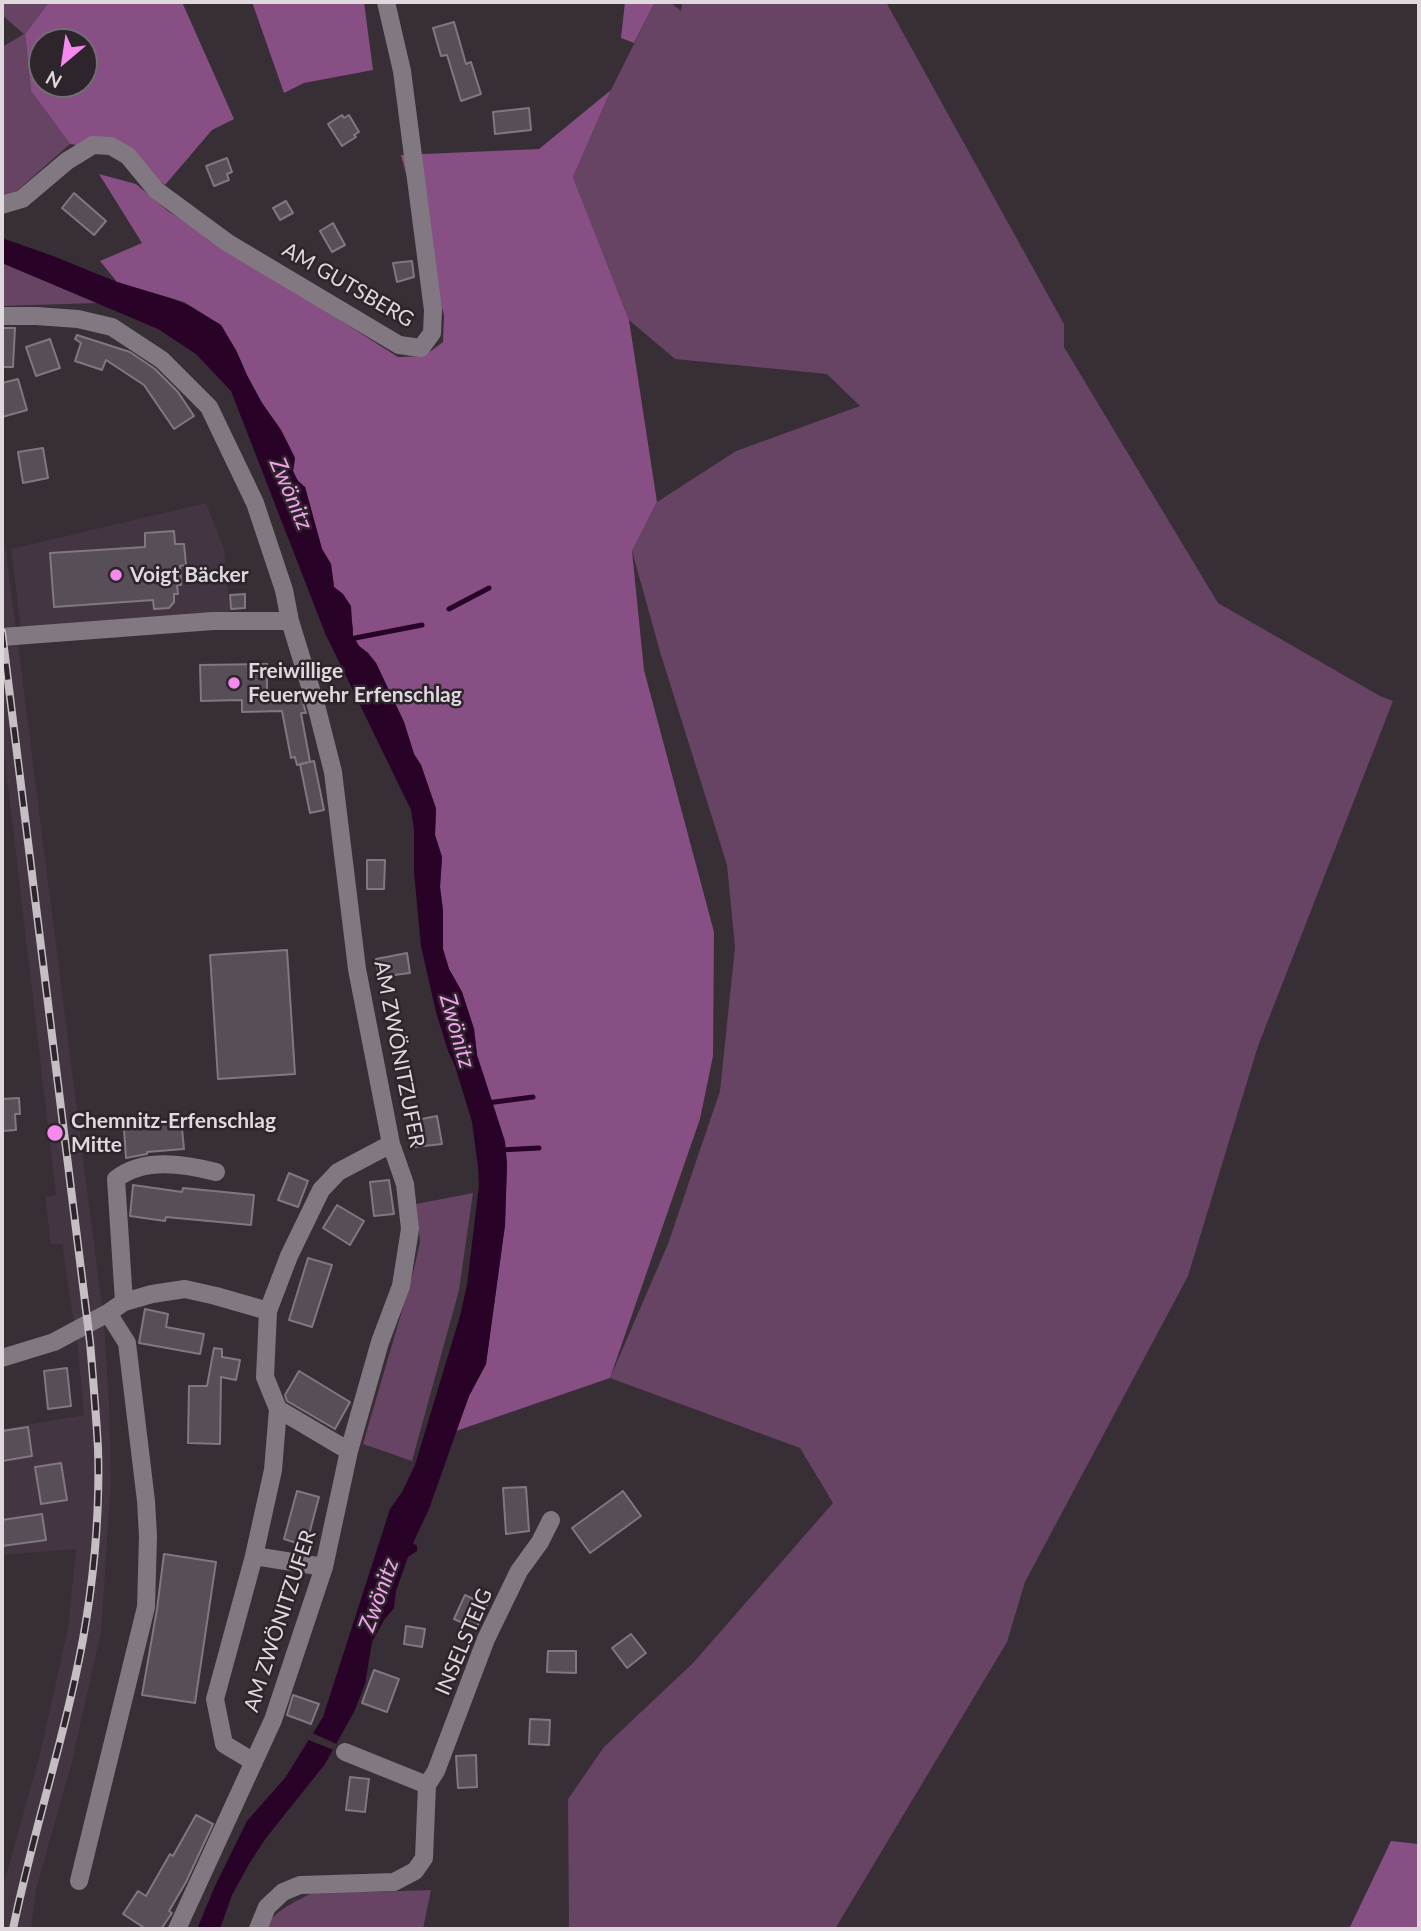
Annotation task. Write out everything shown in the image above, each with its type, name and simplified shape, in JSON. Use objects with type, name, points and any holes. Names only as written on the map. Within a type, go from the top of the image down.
[{"type":"street","name":"AM GUTSBERG","points":[[2,205],[22,199],[66,161],[93,145],[111,146],[128,156],[156,190],[228,243],[399,345],[421,348],[432,332],[433,310],[402,71],[386,2]]},
{"type":"street","name":"AM ZWÖNITZUFER","points":[[2,316],[78,319],[112,327],[162,360],[209,407],[255,503],[284,590],[290,621],[333,772],[357,969],[391,1144],[404,1184],[410,1230],[401,1286],[380,1342],[349,1451],[324,1567],[273,1720],[177,1929]]},
{"type":"street","points":[[2,637],[213,621],[290,621]]},
{"type":"street","points":[[254,1762],[224,1744],[215,1699],[254,1556],[273,1470],[278,1409],[265,1377],[268,1311],[289,1256],[321,1191],[338,1172],[391,1144]]},
{"type":"street","points":[[124,1302],[116,1179],[127,1170],[155,1165],[187,1165],[216,1172]]},
{"type":"street","points":[[2,1358],[54,1342],[124,1302],[152,1294],[185,1289],[268,1311]]},
{"type":"street","points":[[79,1881],[146,1607],[146,1501],[127,1343],[108,1313]]},
{"type":"street","points":[[278,1409],[349,1451]]},
{"type":"street","name":"INSELSTEIG","points":[[258,1929],[267,1907],[283,1892],[300,1885],[394,1882],[415,1871],[424,1858],[427,1785],[436,1771],[486,1639],[519,1572],[540,1542],[551,1520]]},
{"type":"street","points":[[254,1556],[324,1567]]},
{"type":"street","points":[[345,1752],[427,1785]]},
{"type":"shaded area","points":[[2,2],[49,2],[25,34],[28,98],[36,98],[70,144],[2,204],[2,47],[24,34],[2,15]]},
{"type":"shaded area","points":[[49,2],[182,2],[234,119],[212,130],[165,185],[119,151],[70,144],[36,98],[98,98],[98,28],[30,28]]},
{"type":"shaded area","points":[[252,2],[364,2],[373,70],[304,83],[284,93]]},
{"type":"shaded area","points":[[625,2],[655,2],[634,43],[621,38]]},
{"type":"shaded area","points":[[655,2],[670,2],[681,11],[682,2],[886,2],[1064,324],[1064,347],[1218,603],[1393,701],[1258,1046],[1188,1276],[1025,1582],[1007,1642],[835,1929],[569,1929],[568,1799],[604,1747],[693,1663],[833,1503],[800,1448],[610,1378],[668,1244],[720,1091],[735,947],[727,865],[661,655],[632,551],[657,502],[736,451],[860,406],[827,374],[675,359],[629,320],[573,177],[611,90]]},
{"type":"shaded area","points":[[28,30],[28,62],[25,34]]},
{"type":"shaded area","points":[[611,90],[573,177],[629,320],[657,502],[632,551],[644,670],[714,932],[713,1056],[700,1119],[610,1378],[456,1431],[469,1396],[486,1364],[505,1225],[507,1164],[505,1141],[477,1055],[474,1029],[462,992],[449,969],[443,949],[440,887],[442,857],[435,835],[436,808],[404,722],[376,663],[353,636],[343,594],[334,587],[331,564],[322,549],[305,487],[293,471],[295,458],[281,430],[246,375],[221,325],[184,302],[117,282],[100,261],[142,243],[99,174],[136,184],[168,211],[398,357],[424,356],[443,342],[444,315],[401,155],[539,149]]},
{"type":"shaded area","points":[[2,263],[98,303],[2,306]]},
{"type":"shaded area","points":[[206,503],[224,549],[230,614],[21,628],[11,549]]},
{"type":"shaded area","points":[[6,550],[104,1323],[111,1481],[101,1632],[72,1762],[36,1890],[31,1929],[2,1929],[2,1898],[40,1754],[68,1628],[76,1549],[2,1555],[2,1429],[84,1415],[78,1350],[62,1244],[51,1244],[45,1197],[56,1195],[2,735],[2,551]]},
{"type":"shaded area","points":[[473,1193],[459,1290],[412,1461],[363,1444],[420,1242],[416,1204]]},
{"type":"shaded area","points":[[1391,1841],[1419,1844],[1419,1929],[1349,1929]]},
{"type":"shaded area","points":[[317,1890],[431,1890],[423,1929],[266,1929],[280,1911]]},
{"type":"water","name":"Zwönitz","points":[[2,238],[117,282],[173,299],[221,325],[262,403],[281,430],[295,458],[293,471],[305,487],[322,549],[331,564],[334,587],[351,606],[353,636],[376,663],[404,722],[436,809],[435,835],[442,857],[440,887],[443,949],[449,969],[462,992],[474,1029],[477,1055],[505,1142],[505,1225],[486,1364],[469,1396],[429,1509],[413,1543],[417,1546],[417,1551],[408,1557],[396,1591],[394,1608],[372,1642],[365,1684],[354,1712],[325,1764],[266,1838],[249,1864],[232,1895],[220,1929],[197,1929],[247,1821],[285,1778],[323,1717],[390,1509],[415,1465],[467,1285],[479,1185],[478,1167],[472,1122],[436,1012],[421,946],[411,810],[325,633],[231,391],[196,354],[158,329],[2,263]]},
{"type":"pier","points":[[310,1732],[339,1745],[336,1751],[306,1739]]},
{"type":"building","points":[[454,22],[466,64],[471,62],[481,94],[461,101],[447,55],[441,56],[433,28]]},
{"type":"building","points":[[529,108],[531,130],[495,134],[493,112]]},
{"type":"building","points":[[342,115],[344,118],[349,115],[359,132],[342,146],[328,124]]},
{"type":"building","points":[[227,158],[232,172],[227,174],[229,180],[214,186],[206,166]]},
{"type":"building","points":[[74,193],[106,221],[94,235],[62,208]]},
{"type":"building","points":[[286,201],[293,213],[280,220],[273,208]]},
{"type":"building","points":[[333,223],[345,245],[332,252],[320,231]]},
{"type":"building","points":[[412,261],[414,277],[397,282],[393,263]]},
{"type":"building","points":[[2,328],[15,328],[13,367],[2,367]]},
{"type":"building","points":[[77,335],[130,352],[155,369],[178,392],[194,416],[174,429],[144,385],[106,360],[102,370],[75,361],[81,343],[75,339]]},
{"type":"building","points":[[50,339],[60,368],[36,376],[26,347]]},
{"type":"building","points":[[18,379],[27,410],[2,417],[2,383]]},
{"type":"building","points":[[43,448],[48,478],[23,483],[18,452]]},
{"type":"building","name":"Voigt Bäcker","points":[[174,531],[175,544],[184,544],[186,565],[180,566],[181,585],[177,585],[178,594],[174,594],[174,602],[169,608],[154,609],[153,600],[54,607],[50,553],[145,547],[145,533]]},
{"type":"building","points":[[245,594],[245,608],[231,609],[230,595]]},
{"type":"building","name":"Freiwillige Feuerwehr Erfenschlag","points":[[267,664],[267,693],[300,693],[306,713],[301,713],[310,762],[297,765],[295,757],[291,758],[282,711],[242,712],[242,700],[201,701],[200,665]]},
{"type":"building","points":[[314,761],[324,810],[310,813],[300,764]]},
{"type":"building","points":[[367,860],[385,860],[384,889],[367,889]]},
{"type":"building","points":[[287,950],[295,1074],[218,1079],[210,955]]},
{"type":"building","points":[[407,953],[410,973],[379,977],[376,959]]},
{"type":"building","points":[[19,1098],[20,1114],[15,1114],[16,1130],[2,1131],[2,1099]]},
{"type":"building","points":[[437,1116],[442,1144],[415,1147],[411,1121]]},
{"type":"building","points":[[181,1118],[184,1149],[147,1152],[126,1158],[124,1129]]},
{"type":"building","points":[[289,1173],[308,1181],[298,1207],[278,1200]]},
{"type":"building","points":[[389,1180],[394,1214],[374,1216],[370,1182]]},
{"type":"building","points":[[133,1185],[182,1192],[183,1188],[254,1195],[251,1225],[166,1217],[165,1221],[130,1216]]},
{"type":"building","points":[[337,1205],[364,1221],[350,1245],[323,1228]]},
{"type":"building","points":[[308,1258],[332,1265],[312,1327],[289,1320]]},
{"type":"building","points":[[145,1309],[168,1314],[166,1327],[204,1334],[200,1354],[139,1343]]},
{"type":"building","points":[[214,1348],[222,1349],[222,1357],[240,1360],[236,1380],[221,1377],[220,1444],[188,1443],[189,1386],[207,1386]]},
{"type":"building","points":[[67,1368],[71,1406],[48,1409],[44,1371]]},
{"type":"building","points":[[299,1371],[350,1402],[335,1429],[287,1401],[285,1395]]},
{"type":"building","points":[[28,1427],[32,1456],[2,1461],[2,1431]]},
{"type":"building","points":[[61,1463],[67,1500],[41,1504],[35,1467]]},
{"type":"building","points":[[526,1487],[529,1531],[506,1534],[503,1488]]},
{"type":"building","points":[[297,1491],[319,1497],[306,1546],[284,1539]]},
{"type":"building","points":[[623,1491],[641,1516],[590,1553],[572,1528]]},
{"type":"building","points":[[42,1514],[46,1540],[2,1546],[2,1520]]},
{"type":"building","points":[[164,1554],[216,1562],[195,1703],[142,1695]]},
{"type":"building","points":[[465,1595],[487,1605],[476,1629],[454,1619]]},
{"type":"building","points":[[406,1626],[425,1629],[422,1647],[404,1644]]},
{"type":"building","points":[[631,1634],[646,1653],[627,1668],[612,1648]]},
{"type":"building","points":[[548,1651],[576,1651],[576,1673],[547,1672]]},
{"type":"building","points":[[374,1670],[399,1679],[387,1712],[362,1703]]},
{"type":"building","points":[[293,1695],[319,1704],[311,1724],[287,1715]]},
{"type":"building","points":[[530,1719],[550,1720],[549,1745],[529,1744]]},
{"type":"building","points":[[476,1755],[477,1787],[458,1788],[456,1756]]},
{"type":"building","points":[[350,1777],[369,1779],[365,1812],[346,1810]]},
{"type":"building","points":[[196,1815],[213,1824],[169,1911],[172,1913],[161,1929],[146,1929],[123,1914],[138,1891],[146,1896]]},
{"type":"waterway","points":[[449,609],[489,588]]},
{"type":"waterway","points":[[350,639],[422,625]]},
{"type":"waterway","points":[[487,1103],[533,1097]]},
{"type":"waterway","points":[[500,1150],[539,1148]]},
{"type":"railway","points":[[2,632],[90,1342],[98,1472],[95,1544],[83,1639],[13,1929]]},
{"type":"place","name":"Voigt Bäcker","points":[[116,575]]},
{"type":"place","name":"Freiwillige Feuerwehr Erfenschlag","points":[[234,683]]},
{"type":"place","name":"Chemnitz-Erfenschlag Mitte","points":[[55,1133]]}]
